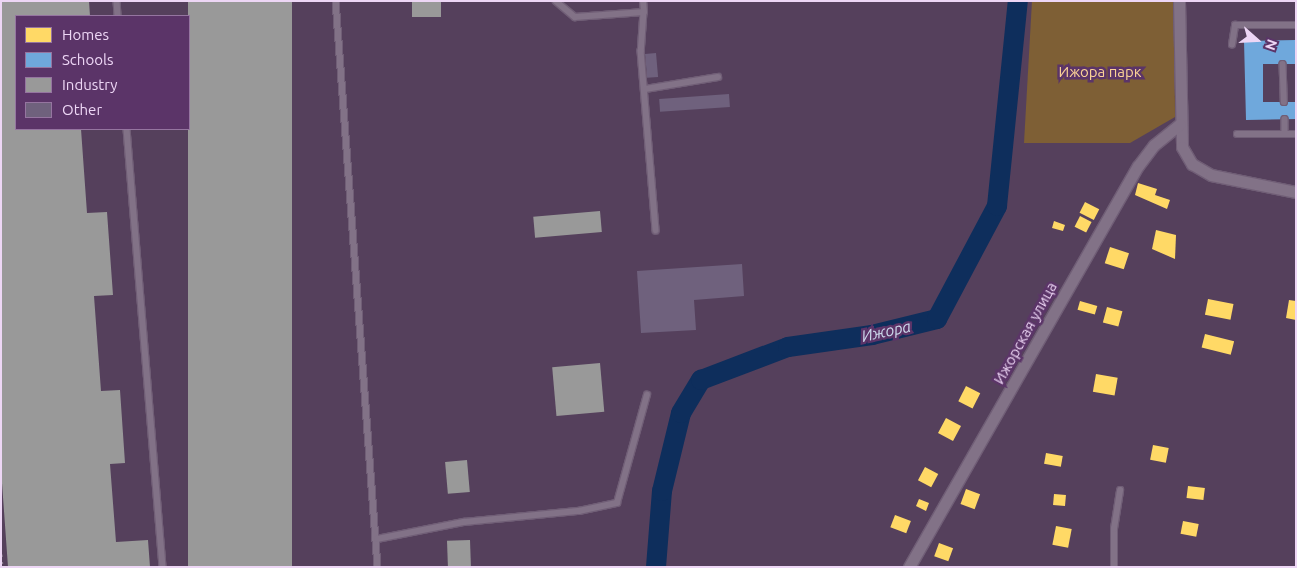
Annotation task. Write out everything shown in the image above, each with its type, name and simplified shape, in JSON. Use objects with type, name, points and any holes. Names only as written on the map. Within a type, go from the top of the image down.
[{"type":"street","points":[[1179,1],[1180,124],[1182,147],[1192,164],[1211,176],[1296,192]]},
{"type":"street","name":"Ижорская улица","points":[[909,567],[1134,172],[1154,145],[1180,124]]},
{"type":"lane","points":[[117,1],[118,15]]},
{"type":"lane","points":[[336,1],[378,567]]},
{"type":"lane","points":[[556,1],[575,17],[644,12]]},
{"type":"lane","points":[[643,1],[641,51],[646,90],[656,230]]},
{"type":"lane","points":[[1232,45],[1235,25],[1296,25]]},
{"type":"lane","points":[[1283,64],[1284,102]]},
{"type":"lane","points":[[646,90],[718,77]]},
{"type":"lane","points":[[1284,119],[1285,134]]},
{"type":"lane","points":[[127,130],[163,567]]},
{"type":"lane","points":[[1237,134],[1296,134]]},
{"type":"lane","points":[[377,539],[464,522],[579,511],[617,503],[647,395]]},
{"type":"lane","points":[[1114,567],[1114,529],[1120,490]]},
{"type":"green space","name":"Ижора парк","points":[[1032,1],[1174,1],[1175,117],[1130,143],[1024,143]]},
{"type":"building: Homes","points":[[1138,183],[1157,189],[1155,195],[1170,200],[1167,209],[1135,195]]},
{"type":"building: Homes","points":[[1085,202],[1099,209],[1094,220],[1080,213]]},
{"type":"building: Homes","points":[[1080,216],[1092,222],[1086,233],[1075,227]]},
{"type":"building: Homes","points":[[1054,221],[1065,225],[1063,231],[1052,228]]},
{"type":"building: Homes","points":[[1156,230],[1176,235],[1175,259],[1152,249]]},
{"type":"building: Homes","points":[[1110,247],[1129,253],[1124,269],[1105,263]]},
{"type":"building: Homes","points":[[1208,299],[1234,304],[1230,320],[1205,315]]},
{"type":"building: Homes","points":[[1289,300],[1296,301],[1296,320],[1286,318]]},
{"type":"building: Homes","points":[[1080,301],[1097,306],[1095,315],[1078,310]]},
{"type":"building: Homes","points":[[1107,307],[1122,311],[1118,327],[1103,322]]},
{"type":"building: Homes","points":[[1205,334],[1234,341],[1231,355],[1202,348]]},
{"type":"building: Homes","points":[[1096,374],[1118,378],[1115,396],[1093,392]]},
{"type":"building: Homes","points":[[966,386],[980,393],[973,408],[958,401]]},
{"type":"building: Homes","points":[[946,418],[961,426],[953,441],[938,433]]},
{"type":"building: Homes","points":[[1153,445],[1169,448],[1166,463],[1150,460]]},
{"type":"building: Homes","points":[[1046,453],[1063,456],[1061,467],[1044,464]]},
{"type":"building: Homes","points":[[925,467],[938,474],[931,487],[918,480]]},
{"type":"building: Homes","points":[[1188,486],[1205,488],[1203,500],[1187,498]]},
{"type":"building: Homes","points":[[966,489],[980,494],[975,509],[961,504]]},
{"type":"building: Homes","points":[[1054,494],[1066,495],[1065,506],[1053,505]]},
{"type":"building: Homes","points":[[919,499],[929,503],[926,511],[916,506]]},
{"type":"building: Homes","points":[[895,515],[911,521],[906,533],[890,527]]},
{"type":"building: Homes","points":[[1183,521],[1199,524],[1196,537],[1181,534]]},
{"type":"building: Homes","points":[[1056,526],[1072,529],[1068,548],[1052,545]]},
{"type":"building: Homes","points":[[939,543],[953,548],[948,561],[934,556]]},
{"type":"building: Schools","points":[[1296,40],[1296,64],[1263,64],[1263,102],[1296,102],[1296,119],[1246,120],[1244,41]]},
{"type":"building: Industry","points":[[1,1],[89,1],[90,15],[15,15],[15,130],[81,130],[87,213],[107,212],[113,295],[94,296],[101,391],[120,390],[125,463],[110,464],[116,542],[148,540],[150,567],[8,567],[1,469]]},
{"type":"building: Industry","points":[[188,1],[292,1],[292,567],[188,567],[188,130],[190,130],[190,15],[188,15]]},
{"type":"building: Industry","points":[[412,1],[441,1],[441,17],[412,17]]},
{"type":"building: Industry","points":[[600,211],[602,232],[535,238],[533,217]]},
{"type":"building: Industry","points":[[600,363],[604,412],[556,416],[552,367]]},
{"type":"building: Industry","points":[[467,460],[470,492],[448,494],[445,462]]},
{"type":"building: Industry","points":[[470,540],[471,567],[448,567],[447,541]]},
{"type":"building: Other","points":[[656,53],[658,77],[647,78],[645,54]]},
{"type":"building: Other","points":[[729,94],[730,107],[660,112],[659,99]]},
{"type":"building: Other","points":[[742,264],[744,296],[694,300],[696,330],[641,333],[637,271]]},
{"type":"waterway","name":"Ижора","points":[[656,567],[662,491],[681,413],[701,380],[788,347],[872,335],[937,319],[997,206],[1018,1]]},
{"type":"railway","points":[[1,554],[2,567]]}]
